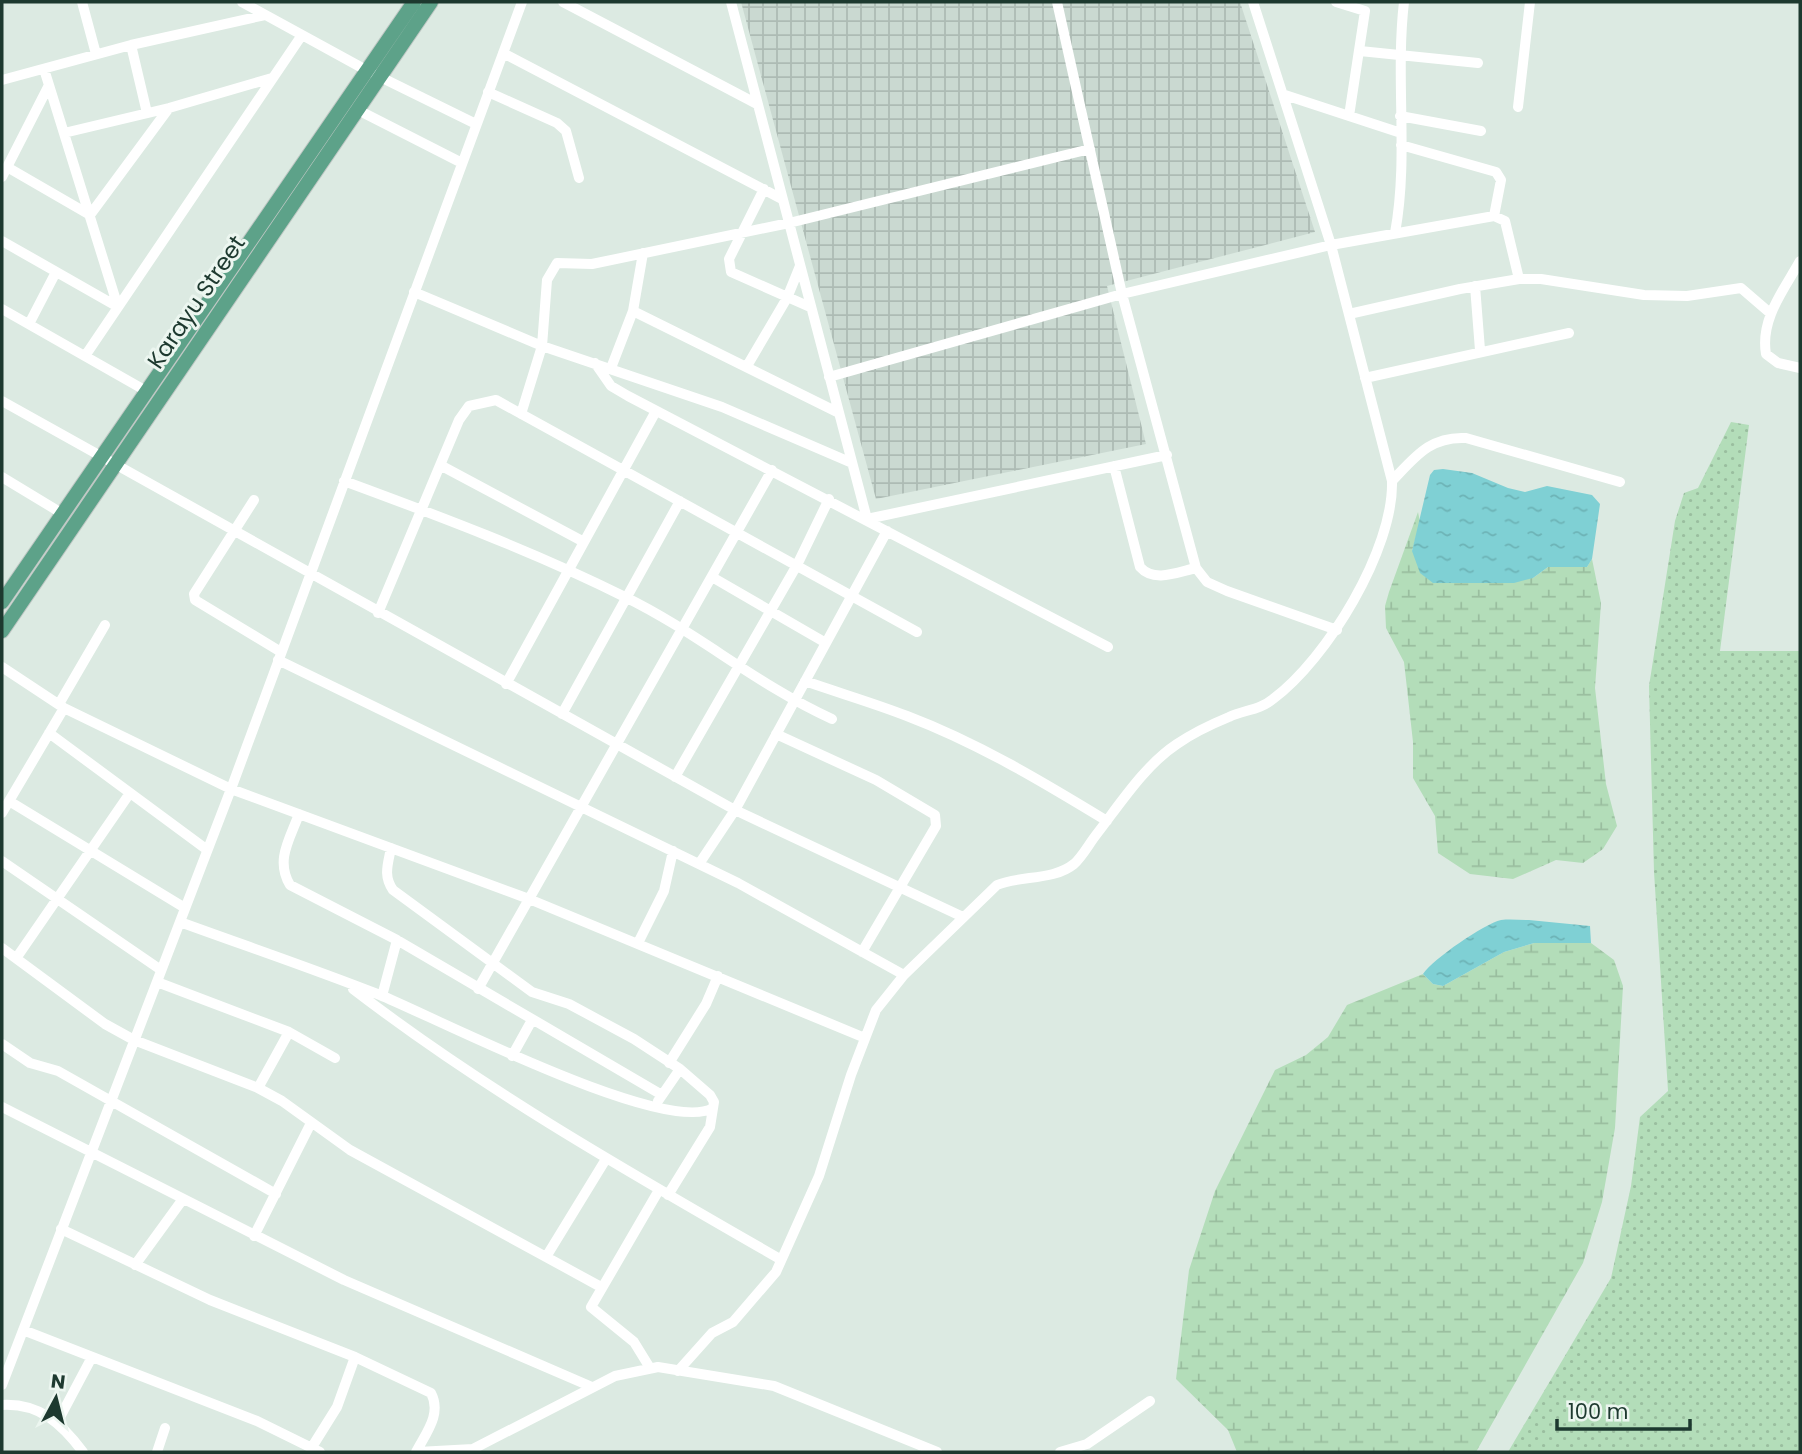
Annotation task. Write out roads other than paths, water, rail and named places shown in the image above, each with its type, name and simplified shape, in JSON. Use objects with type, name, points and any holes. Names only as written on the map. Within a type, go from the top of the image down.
[{"type":"main road","name":"Karayu Street","points":[[2,631],[149,392],[373,73],[432,2]]},
{"type":"main road","name":"Karayu Street","points":[[2,602],[63,514],[107,460],[356,109],[409,3]]},
{"type":"street","points":[[82,2],[96,54]]},
{"type":"street","points":[[242,2],[373,73],[476,124]]},
{"type":"street","points":[[2,1385],[231,789],[522,2]]},
{"type":"street","points":[[563,2],[757,104]]},
{"type":"street","points":[[731,2],[867,519]]},
{"type":"street","points":[[1057,2],[1122,294],[1196,568],[1207,582],[1227,591],[1337,630]]},
{"type":"street","points":[[678,1371],[712,1333],[733,1322],[776,1272],[819,1176],[876,1010],[904,975],[998,885],[1013,879],[1054,874],[1074,864],[1136,784],[1176,744],[1231,716],[1255,710],[1273,700],[1295,680],[1337,630],[1375,555],[1392,493],[1392,481],[1331,245],[1285,94],[1253,2]]},
{"type":"street","points":[[1336,2],[1365,11],[1349,116]]},
{"type":"street","points":[[1395,233],[1402,197],[1399,116],[1404,2]]},
{"type":"street","points":[[1518,107],[1530,2]]},
{"type":"street","points":[[2,80],[131,45],[265,15]]},
{"type":"street","points":[[85,356],[302,35]]},
{"type":"street","points":[[131,45],[147,113]]},
{"type":"street","points":[[1360,51],[1478,63]]},
{"type":"street","points":[[503,53],[782,199]]},
{"type":"street","points":[[44,69],[118,307]]},
{"type":"street","points":[[64,133],[169,108],[272,78]]},
{"type":"street","points":[[49,85],[4,172],[90,215]]},
{"type":"street","points":[[488,92],[556,123],[566,131],[579,178]]},
{"type":"street","points":[[1285,94],[1500,175],[1494,216]]},
{"type":"street","points":[[90,215],[169,108]]},
{"type":"street","points":[[356,109],[462,163]]},
{"type":"street","points":[[1399,116],[1481,131]]},
{"type":"street","points":[[521,414],[542,346],[547,280],[557,263],[579,266],[789,223],[1090,149]]},
{"type":"street","points":[[764,188],[729,258],[731,271],[810,307]]},
{"type":"street","points":[[829,377],[1122,294],[1331,245],[1494,216],[1505,221],[1519,279]]},
{"type":"street","points":[[2,241],[118,307]]},
{"type":"street","points":[[611,368],[633,311],[643,253]]},
{"type":"street","points":[[1800,261],[1770,313],[1764,342],[1766,354],[1778,363],[1800,368]]},
{"type":"street","points":[[747,366],[787,298],[800,266]]},
{"type":"street","points":[[29,324],[56,272]]},
{"type":"street","points":[[1349,314],[1519,279],[1541,279],[1655,295],[1687,296],[1741,288],[1770,313]]},
{"type":"street","points":[[1475,286],[1480,350]]},
{"type":"street","points":[[414,292],[542,346],[722,407],[852,463]]},
{"type":"street","points":[[2,309],[149,392]]},
{"type":"street","points":[[633,311],[839,413]]},
{"type":"street","points":[[1365,378],[1569,332]]},
{"type":"street","points":[[595,363],[611,386],[656,411],[1108,647]]},
{"type":"street","points":[[378,613],[420,509],[469,406],[496,400],[917,632]]},
{"type":"street","points":[[2,401],[233,533],[735,810],[963,917]]},
{"type":"street","points":[[506,684],[656,411]]},
{"type":"street","points":[[1392,481],[1426,446],[1451,437],[1466,438],[1620,482]]},
{"type":"street","points":[[867,519],[1167,455]]},
{"type":"street","points":[[440,465],[584,542]]},
{"type":"street","points":[[1114,466],[1140,567],[1150,575],[1158,576],[1196,568]]},
{"type":"street","points":[[478,989],[772,470]]},
{"type":"street","points":[[2,477],[63,514]]},
{"type":"street","points":[[344,481],[420,509],[627,597],[794,702],[832,719]]},
{"type":"street","points":[[675,777],[797,565],[829,499]]},
{"type":"street","points":[[254,500],[195,590],[195,600],[280,656],[699,864],[904,975]]},
{"type":"street","points":[[562,714],[680,501]]},
{"type":"street","points":[[699,864],[735,810],[887,531]]},
{"type":"street","points":[[712,577],[826,643]]},
{"type":"street","points":[[2,813],[49,733],[105,625]]},
{"type":"street","points":[[2,667],[62,706],[231,789],[529,900],[865,1038]]},
{"type":"street","points":[[806,681],[909,716],[1024,771],[1107,821]]},
{"type":"street","points":[[49,733],[206,849]]},
{"type":"street","points":[[776,734],[876,780],[935,815],[936,826],[862,952]]},
{"type":"street","points":[[17,957],[130,793]]},
{"type":"street","points":[[9,801],[185,908]]},
{"type":"street","points":[[299,814],[282,862],[282,872],[290,885],[397,940],[662,1096]]},
{"type":"street","points":[[391,848],[386,871],[387,882],[393,890],[532,992],[569,1004],[634,1039],[680,1069],[710,1095],[713,1108],[710,1127],[700,1147],[664,1192],[601,1287],[592,1307],[634,1342],[650,1368]]},
{"type":"street","points":[[638,943],[664,891],[673,851]]},
{"type":"street","points":[[2,861],[161,970]]},
{"type":"street","points":[[180,922],[382,996],[512,1055],[654,1107],[696,1112],[713,1108]]},
{"type":"street","points":[[382,996],[397,940]]},
{"type":"street","points":[[2,948],[69,1000],[134,1040],[258,1088],[282,1101],[350,1150],[601,1287]]},
{"type":"street","points":[[669,1062],[706,1004],[718,976]]},
{"type":"street","points":[[343,981],[424,1044],[606,1159],[780,1259]]},
{"type":"street","points":[[157,982],[289,1032],[335,1058]]},
{"type":"street","points":[[512,1055],[532,1020]]},
{"type":"street","points":[[258,1088],[289,1032]]},
{"type":"street","points":[[2,1044],[30,1063],[58,1071],[276,1194]]},
{"type":"street","points":[[654,1107],[680,1069]]},
{"type":"street","points":[[2,1107],[344,1280],[592,1387]]},
{"type":"street","points":[[254,1236],[311,1124]]},
{"type":"street","points":[[546,1257],[606,1159]]},
{"type":"street","points":[[135,1265],[183,1199]]},
{"type":"street","points":[[61,1229],[210,1300],[355,1357],[431,1393],[437,1405],[435,1416],[417,1452],[473,1449],[615,1376],[650,1368],[774,1386],[937,1452]]},
{"type":"street","points":[[23,1331],[257,1421],[316,1450],[337,1407],[355,1357]]},
{"type":"street","points":[[58,1421],[92,1357]]},
{"type":"street","points":[[1060,1452],[1087,1444],[1150,1401]]},
{"type":"street","points":[[2,1405],[37,1410],[58,1421],[83,1452]]},
{"type":"street","points":[[157,1452],[165,1428]]},
{"type":"water","points":[[1434,470],[1472,473],[1525,492],[1547,486],[1592,495],[1600,504],[1592,559],[1587,567],[1548,567],[1533,578],[1514,583],[1433,583],[1420,573],[1412,551],[1430,475]]},
{"type":"water","points":[[1501,920],[1590,926],[1591,943],[1534,943],[1504,952],[1443,986],[1433,984],[1423,974],[1448,951],[1493,923]]}]
